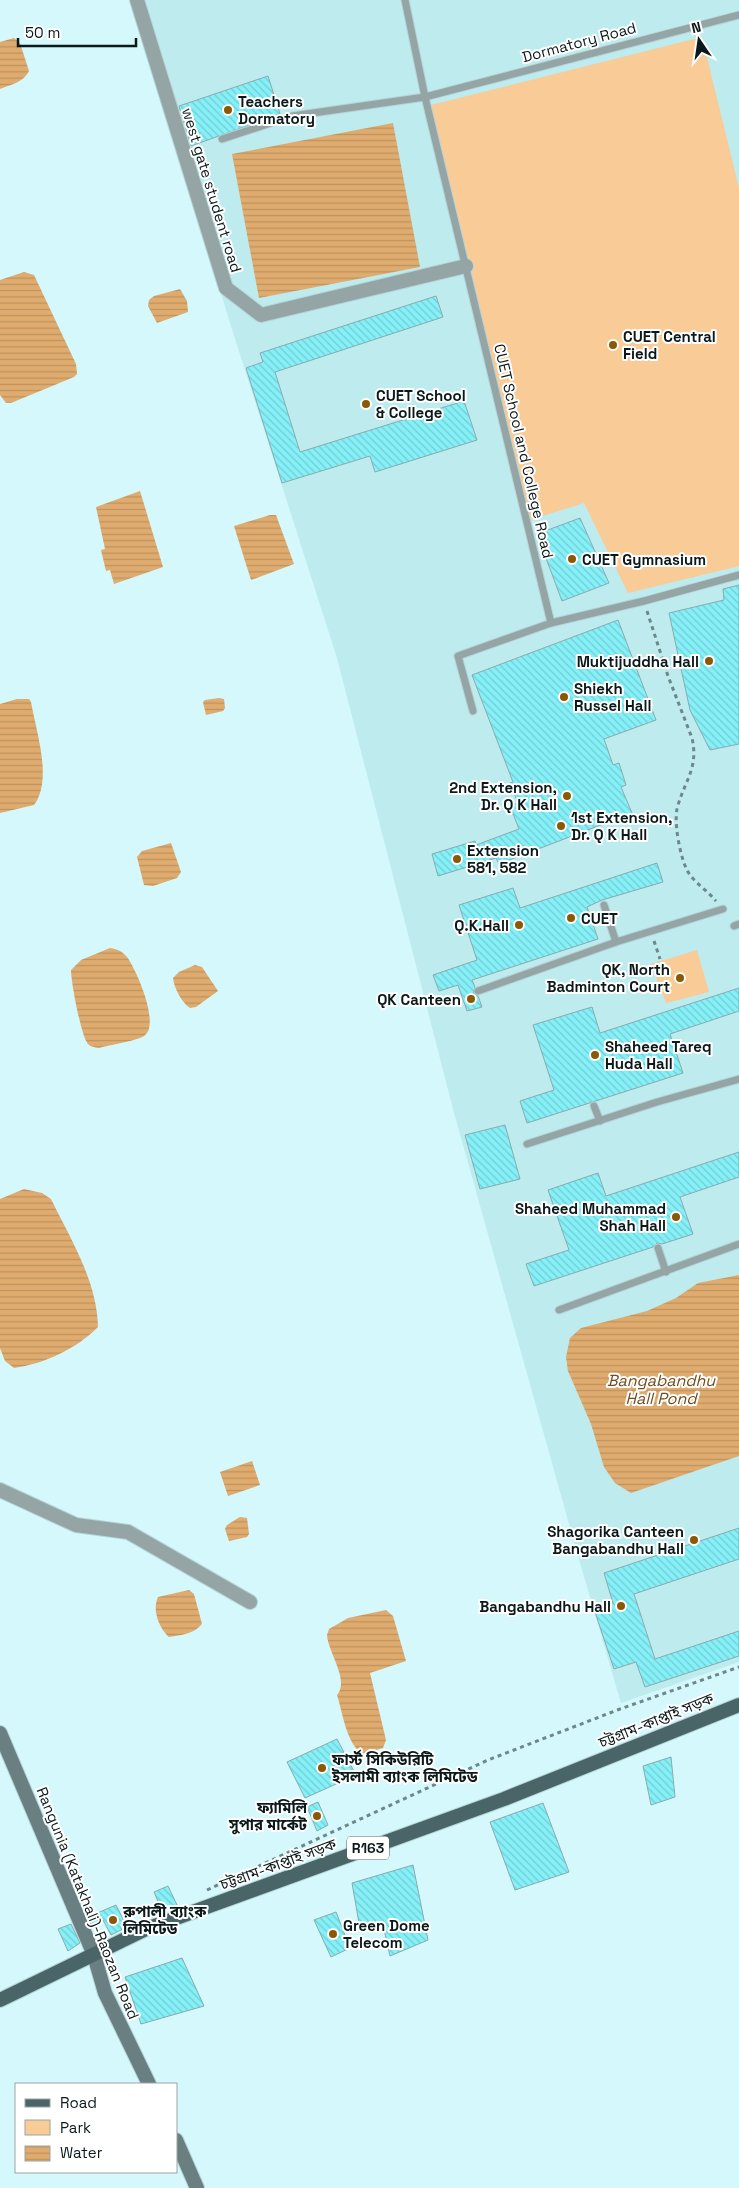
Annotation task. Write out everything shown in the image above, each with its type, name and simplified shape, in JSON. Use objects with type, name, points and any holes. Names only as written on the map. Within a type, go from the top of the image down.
[{"type":"main road","name":"চট্টগ্রাম-কাপ্তাই সড়ক","points":[[0,2000],[146,1929],[504,1799],[739,1705]]},
{"type":"main road","name":"Rangunia (Katakhali)-Raozan Road","points":[[0,1733],[94,1955],[105,1992],[149,2083]]},
{"type":"main road","points":[[178,2145],[197,2188]]},
{"type":"street","name":"west gate student road","points":[[137,0],[226,288],[261,315],[466,266]]},
{"type":"street","points":[[0,1490],[76,1525],[128,1532],[250,1602]]},
{"type":"lane","points":[[405,0],[425,96]]},
{"type":"lane","name":"Dormatory Road","points":[[222,139],[292,116],[425,96],[739,15]]},
{"type":"lane","name":"CUET School and College Road","points":[[425,96],[551,624]]},
{"type":"lane","points":[[473,712],[458,656],[551,624],[739,575]]},
{"type":"lane","points":[[604,905],[616,942]]},
{"type":"lane","points":[[478,992],[616,942],[723,910]]},
{"type":"lane","points":[[527,1144],[600,1122],[657,1102],[739,1079]]},
{"type":"lane","points":[[594,1106],[600,1122]]},
{"type":"lane","points":[[559,1310],[739,1244]]},
{"type":"lane","points":[[658,1248],[666,1272]]},
{"type":"path","points":[[644,601],[695,750],[694,763],[677,810],[677,835],[686,869],[708,891],[723,910]]},
{"type":"path","points":[[651,932],[660,959]]},
{"type":"path","points":[[202,1892],[488,1760],[620,1709],[739,1667]]},
{"type":"shaded area","name":"CUET","points":[[132,0],[739,0],[739,1662],[621,1703],[453,1109],[337,658],[230,323]]},
{"type":"green space","name":"CUET Central Field","points":[[702,37],[739,188],[739,566],[628,593],[584,503],[527,521],[431,105]]},
{"type":"green space","name":"QK, North Badminton Court","points":[[697,950],[709,992],[666,1003],[651,964]]},
{"type":"water","points":[[14,38],[20,43],[29,71],[24,78],[0,89],[0,42]]},
{"type":"water","points":[[393,123],[420,267],[259,298],[232,154]]},
{"type":"water","points":[[24,272],[34,275],[76,364],[77,374],[74,377],[11,403],[6,403],[0,395],[0,280]]},
{"type":"water","points":[[180,289],[187,301],[188,312],[157,323],[148,306],[149,300],[154,296]]},
{"type":"water","points":[[140,491],[163,567],[114,584],[110,570],[106,571],[101,550],[105,549],[96,507]]},
{"type":"water","points":[[270,515],[276,515],[294,564],[251,580],[234,526]]},
{"type":"water","points":[[219,698],[224,699],[225,708],[223,711],[206,715],[203,702]]},
{"type":"water","points":[[17,699],[29,699],[31,702],[43,769],[42,782],[40,795],[34,805],[0,813],[0,704]]},
{"type":"water","points":[[171,843],[181,872],[177,878],[153,886],[144,885],[137,857],[142,851]]},
{"type":"water","points":[[110,948],[123,953],[131,963],[141,984],[150,1021],[149,1030],[144,1036],[99,1048],[88,1044],[82,1031],[71,970],[81,960]]},
{"type":"water","points":[[195,965],[202,967],[218,991],[196,1007],[190,1008],[179,995],[173,978],[179,972]]},
{"type":"water","points":[[24,1189],[42,1193],[51,1199],[88,1277],[97,1310],[98,1327],[70,1349],[37,1363],[14,1368],[5,1361],[0,1348],[0,1199]]},
{"type":"water","name":"Bangabandhu Hall Pond","points":[[739,1275],[739,1456],[631,1493],[615,1483],[604,1467],[591,1424],[568,1371],[566,1357],[570,1338],[581,1328],[647,1311],[676,1298],[698,1283]]},
{"type":"water","points":[[252,1461],[260,1485],[228,1496],[220,1472]]},
{"type":"water","points":[[240,1517],[247,1518],[249,1534],[247,1537],[229,1541],[225,1529],[227,1525]]},
{"type":"water","points":[[189,1590],[194,1594],[202,1624],[191,1632],[169,1637],[162,1629],[157,1618],[156,1602],[158,1597]]},
{"type":"water","points":[[386,1610],[393,1616],[406,1661],[370,1673],[386,1740],[383,1748],[362,1754],[352,1742],[346,1727],[337,1695],[341,1682],[340,1674],[327,1635],[329,1629],[348,1618]]},
{"type":"building","name":"Teachers Dormatory","points":[[268,76],[280,114],[191,146],[179,106]]},
{"type":"building","points":[[436,296],[443,317],[275,372],[300,452],[464,401],[477,440],[375,472],[370,456],[282,483],[246,368],[263,362],[260,353]]},
{"type":"building","name":"CUET Gymnasium","points":[[580,518],[609,583],[562,601],[537,534]]},
{"type":"building","name":"Muktijuddha Hall","points":[[739,585],[739,744],[710,750],[690,710],[669,613],[724,600],[723,589]]},
{"type":"building","name":"Shiekh Russel Hall","points":[[618,620],[656,720],[604,739],[613,765],[619,763],[626,785],[621,787],[632,813],[499,864],[496,858],[438,876],[432,854],[475,841],[476,845],[519,829],[510,806],[518,803],[510,783],[513,782],[472,675]]},
{"type":"building","name":"Q.K.Hall","points":[[657,863],[663,882],[602,900],[587,907],[598,939],[472,980],[475,987],[473,993],[478,996],[482,1007],[467,1011],[458,985],[439,991],[433,975],[477,960],[459,905],[513,888],[520,908]]},
{"type":"building","name":"Shaheed Tareq Huda Hall","points":[[739,988],[739,1011],[670,1034],[683,1073],[527,1123],[520,1101],[554,1090],[533,1025],[592,1007],[600,1033]]},
{"type":"building","points":[[505,1125],[520,1179],[480,1189],[465,1135]]},
{"type":"building","name":"Shaheed Muhammad Shah Hall","points":[[739,1152],[739,1177],[680,1197],[693,1234],[662,1244],[657,1243],[653,1247],[534,1286],[526,1264],[569,1250],[548,1190],[598,1173],[606,1196]]},
{"type":"building","name":"Bangabandhu Hall","points":[[739,1528],[739,1559],[634,1594],[655,1659],[739,1631],[739,1656],[645,1687],[636,1662],[614,1669],[594,1609],[613,1603],[604,1573]]},
{"type":"building","name":"ফার্স্ট সিকিউরিটি ইসলামী ব্যাংক লিমিটেড","points":[[337,1739],[356,1775],[305,1798],[287,1762]]},
{"type":"building","points":[[671,1757],[675,1797],[651,1805],[643,1766]]},
{"type":"building","name":"ফ্যামিলি সুপার মার্কেট","points":[[318,1802],[328,1825],[317,1831],[307,1807]]},
{"type":"building","points":[[543,1803],[569,1872],[515,1890],[490,1822]]},
{"type":"building","points":[[413,1865],[428,1940],[390,1956],[383,1925],[359,1923],[352,1883]]},
{"type":"building","points":[[168,1886],[177,1905],[162,1911],[154,1892]]},
{"type":"building","name":"রুপালী ব্যাংক লিমিটেড","points":[[116,1905],[127,1927],[111,1935],[103,1920],[92,1927],[85,1911],[92,1908],[95,1914]]},
{"type":"building","name":"Green Dome Telecom","points":[[336,1912],[350,1948],[331,1957],[314,1920]]},
{"type":"building","points":[[71,1924],[80,1943],[68,1951],[58,1929]]},
{"type":"building","points":[[182,1958],[204,2006],[141,2024],[125,1977]]},
{"type":"place","name":"Teachers Dormatory","points":[[228,110]]},
{"type":"place","name":"CUET Central Field","points":[[613,345]]},
{"type":"place","name":"CUET School & College","points":[[366,404]]},
{"type":"place","name":"CUET Gymnasium","points":[[572,559]]},
{"type":"place","name":"Muktijuddha Hall","points":[[709,661]]},
{"type":"place","name":"Shiekh Russel Hall","points":[[564,697]]},
{"type":"place","name":"2nd Extension, Dr. Q K Hall","points":[[567,796]]},
{"type":"place","name":"1st Extension, Dr. Q K Hall","points":[[561,826]]},
{"type":"place","name":"Extension 581, 582","points":[[457,859]]},
{"type":"place","name":"CUET","points":[[571,918]]},
{"type":"place","name":"Q.K.Hall","points":[[519,925]]},
{"type":"place","name":"QK, North Badminton Court","points":[[680,978]]},
{"type":"place","name":"QK Canteen","points":[[471,999]]},
{"type":"place","name":"Shaheed Tareq Huda Hall","points":[[595,1055]]},
{"type":"place","name":"Shaheed Muhammad Shah Hall","points":[[676,1217]]},
{"type":"place","name":"Shagorika Canteen Bangabandhu Hall","points":[[694,1540]]},
{"type":"place","name":"Bangabandhu Hall","points":[[621,1606]]},
{"type":"place","name":"ফার্স্ট সিকিউরিটি ইসলামী ব্যাংক লিমিটেড","points":[[322,1768]]},
{"type":"place","name":"ফ্যামিলি সুপার মার্কেট","points":[[317,1816]]},
{"type":"place","name":"রুপালী ব্যাংক লিমিটেড","points":[[113,1920]]},
{"type":"place","name":"Green Dome Telecom","points":[[333,1934]]}]
